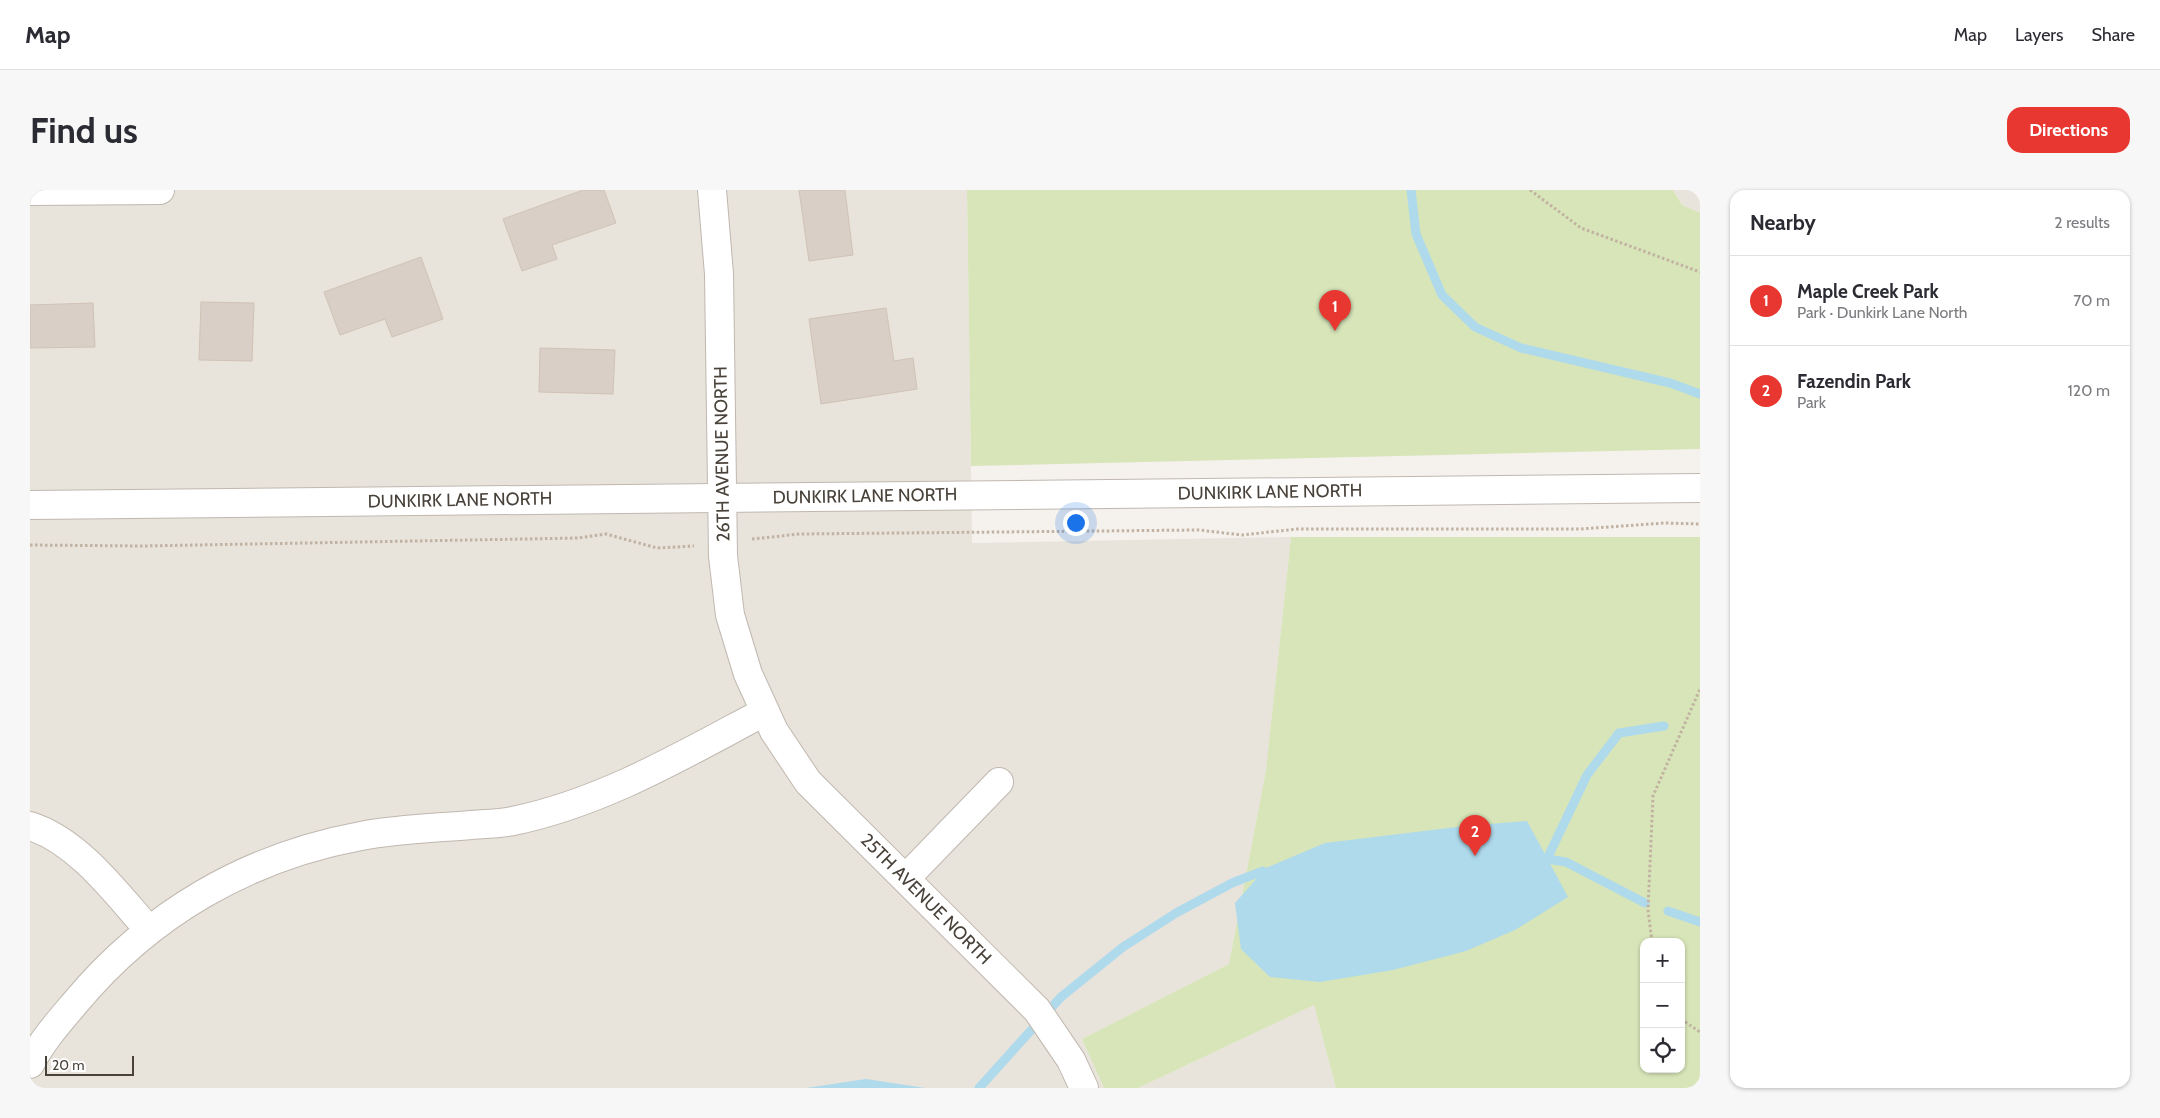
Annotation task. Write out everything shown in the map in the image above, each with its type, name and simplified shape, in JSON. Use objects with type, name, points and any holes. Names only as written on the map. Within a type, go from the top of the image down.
[{"type":"street","points":[[30,192],[160,190]]},
{"type":"street","name":"26TH AVENUE NORTH","points":[[712,190],[719,274],[723,542],[730,615],[748,674],[764,712]]},
{"type":"street","name":"DUNKIRK LANE NORTH","points":[[30,505],[1700,488]]},
{"type":"street","points":[[30,1064],[42,1042],[91,983],[148,929],[214,886],[286,854],[362,835],[511,822],[581,803],[648,774],[764,712]]},
{"type":"street","name":"25TH AVENUE NORTH","points":[[764,712],[774,731],[808,782],[1037,1010],[1071,1060],[1084,1088]]},
{"type":"street","points":[[906,878],[999,782]]},
{"type":"street","points":[[30,826],[42,830],[82,857],[148,929]]},
{"type":"path","points":[[1530,190],[1582,228],[1700,272]]},
{"type":"path","points":[[30,545],[143,546],[578,538],[606,534],[657,548],[686,548],[800,534],[1199,530],[1242,535],[1297,529],[1580,529],[1665,523],[1700,524]]},
{"type":"path","points":[[1652,938],[1648,910],[1653,796],[1700,689]]},
{"type":"path","points":[[1685,1022],[1700,1032]]},
{"type":"shaded area","points":[[30,190],[967,190],[972,543],[1291,537],[1266,770],[1229,964],[1082,1039],[1104,1088],[30,1088]]},
{"type":"shaded area","points":[[1673,190],[1700,190],[1700,213],[1682,205]]},
{"type":"shaded area","points":[[1314,1005],[1336,1088],[1138,1088]]},
{"type":"green space","points":[[967,190],[1673,190],[1682,205],[1700,213],[1700,449],[971,466]]},
{"type":"green space","points":[[1291,537],[1700,537],[1700,1088],[1336,1088],[1314,1005],[1138,1088],[1104,1088],[1082,1039],[1229,964],[1266,770]]},
{"type":"water","points":[[1527,821],[1568,897],[1515,930],[1466,951],[1393,970],[1320,982],[1270,977],[1241,949],[1235,903],[1266,868],[1325,843],[1465,826]]},
{"type":"water","points":[[866,1079],[925,1088],[806,1088]]},
{"type":"building","points":[[583,190],[604,190],[616,223],[552,245],[557,259],[522,271],[503,219]]},
{"type":"building","points":[[799,190],[845,190],[853,255],[809,261]]},
{"type":"building","points":[[421,257],[443,319],[392,337],[385,319],[340,335],[324,292]]},
{"type":"building","points":[[201,302],[254,303],[252,361],[199,360]]},
{"type":"building","points":[[93,303],[95,347],[30,348],[30,305]]},
{"type":"building","points":[[886,308],[894,361],[913,358],[917,389],[821,404],[809,319]]},
{"type":"building","points":[[540,348],[615,350],[613,394],[539,392]]},
{"type":"waterway","points":[[1411,190],[1416,234],[1442,295],[1475,327],[1521,348],[1670,383],[1700,394]]},
{"type":"waterway","points":[[1645,903],[1566,862],[1547,859],[1587,775],[1619,733],[1664,726]]},
{"type":"waterway","points":[[979,1088],[1061,997],[1123,947],[1176,913],[1232,883],[1263,871]]},
{"type":"waterway","points":[[1668,911],[1700,922]]},
{"type":"place","name":"Maple Creek Park","points":[[1335,331]]},
{"type":"place","name":"Fazendin Park","points":[[1475,856]]}]
